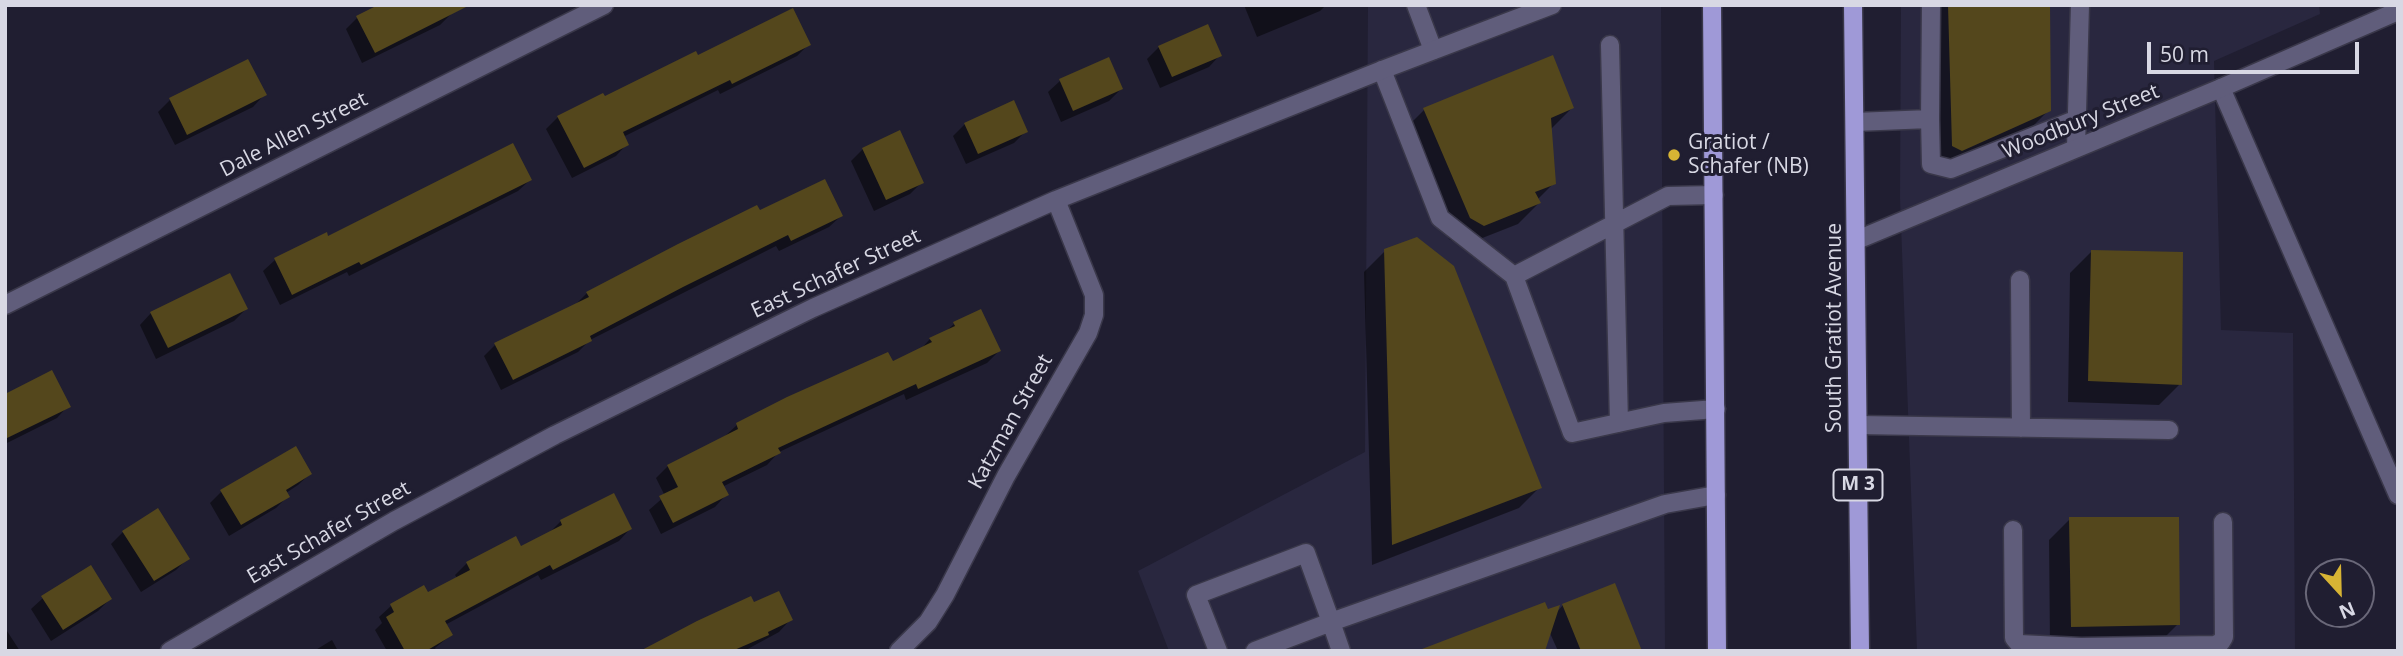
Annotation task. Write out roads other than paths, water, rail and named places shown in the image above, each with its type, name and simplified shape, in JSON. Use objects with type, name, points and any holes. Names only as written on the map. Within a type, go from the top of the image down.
[{"type":"main road","points":[[1712,5],[1717,651]]},
{"type":"main road","name":"South Gratiot Avenue","points":[[1853,5],[1860,651]]},
{"type":"street","name":"Dale Allen Street","points":[[5,305],[604,5]]},
{"type":"street","points":[[1416,5],[1433,50]]},
{"type":"street","name":"East Schafer Street","points":[[170,651],[394,521],[555,435],[813,308],[1056,200],[1552,5]]},
{"type":"street","points":[[1931,5],[1931,164],[1951,169],[2077,119]]},
{"type":"street","points":[[2076,148],[2080,5]]},
{"type":"street","name":"Woodbury Street","points":[[1857,240],[2398,11]]},
{"type":"street","points":[[1610,45],[1619,423]]},
{"type":"street","points":[[1382,70],[1440,218],[1514,276],[1572,433],[1664,413],[1716,409]]},
{"type":"street","points":[[2221,88],[2398,495]]},
{"type":"street","points":[[1855,122],[1930,119]]},
{"type":"street","points":[[1951,169],[1959,197]]},
{"type":"street","points":[[1514,276],[1668,196],[1714,195]]},
{"type":"street","name":"Katzman Street","points":[[899,651],[928,622],[945,595],[1006,476],[1088,333],[1094,315],[1094,295],[1056,200]]},
{"type":"street","points":[[2020,280],[2021,428]]},
{"type":"street","points":[[1858,425],[2169,429]]},
{"type":"street","points":[[1255,651],[1665,504],[1716,495]]},
{"type":"street","points":[[2013,530],[2014,639],[2019,644],[2081,649],[2214,645],[2224,637],[2223,522]]},
{"type":"street","points":[[1218,651],[1196,595],[1306,553],[1341,651]]},
{"type":"place","name":"Gratiot / Schafer (NB)","points":[[1674,155]]}]
